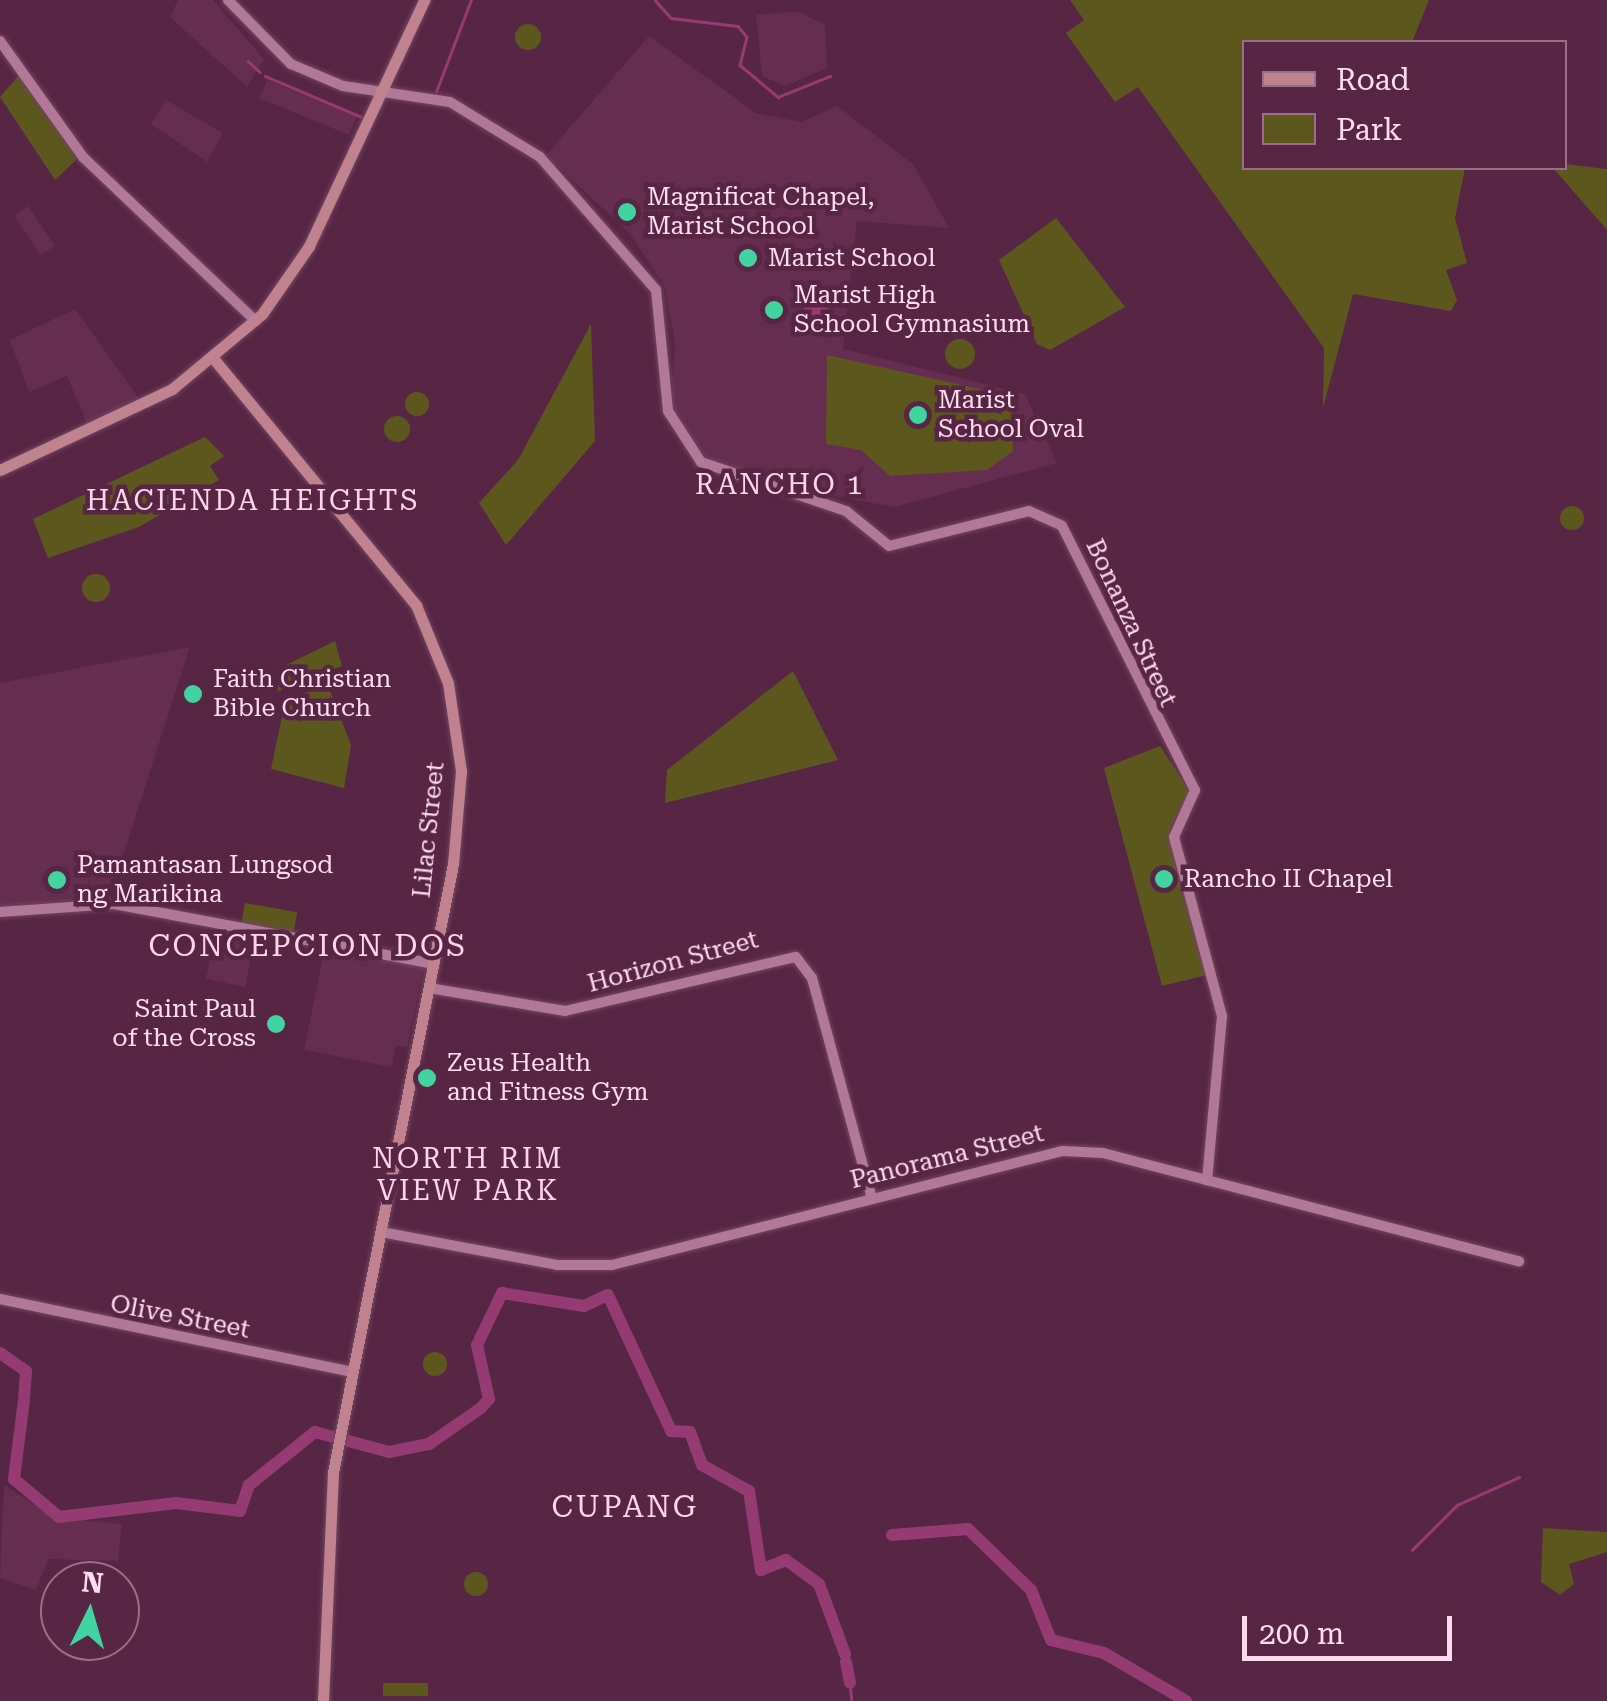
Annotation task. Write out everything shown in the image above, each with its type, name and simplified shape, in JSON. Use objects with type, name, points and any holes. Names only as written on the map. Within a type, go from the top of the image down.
[{"type":"main road","points":[[0,470],[105,427],[213,358],[256,321],[309,246],[424,0]]},
{"type":"main road","name":"Lilac Street","points":[[213,358],[352,518],[432,635],[462,771],[434,964],[341,1433],[327,1526],[323,1701]]},
{"type":"street","points":[[228,0],[280,58],[343,86],[383,89]]},
{"type":"street","points":[[0,41],[83,158],[256,321]]},
{"type":"street","name":"Bonanza Street","points":[[383,89],[434,97],[500,126],[631,256],[663,305],[666,405],[692,454],[846,511],[889,546],[1024,512],[1056,519],[1196,790],[1174,837],[1222,1016],[1206,1180]]},
{"type":"street","points":[[0,912],[114,904],[434,964]]},
{"type":"street","name":"Horizon Street","points":[[429,988],[565,1010],[741,962],[796,957],[812,978],[872,1195]]},
{"type":"street","name":"Panorama Street","points":[[381,1232],[595,1267],[1040,1151],[1103,1153],[1519,1261]]},
{"type":"street","name":"Olive Street","points":[[0,1300],[353,1372]]},
{"type":"shaded area","points":[[178,0],[213,0],[264,59],[247,87],[170,17]]},
{"type":"shaded area","points":[[797,11],[825,25],[827,68],[785,86],[762,76],[756,15]]},
{"type":"shaded area","name":"Marist School","points":[[649,36],[756,113],[801,122],[837,106],[913,164],[949,228],[857,221],[843,349],[1025,394],[1057,463],[895,507],[807,491],[800,476],[782,484],[715,463],[688,441],[671,404],[675,343],[665,287],[631,235],[546,155]]},
{"type":"shaded area","points":[[267,80],[357,116],[349,135],[260,99]]},
{"type":"shaded area","points":[[166,100],[223,133],[207,162],[151,124]]},
{"type":"shaded area","points":[[28,206],[55,246],[41,255],[14,216]]},
{"type":"shaded area","points":[[816,295],[825,298],[825,316],[816,319],[807,316],[804,307],[807,298]]},
{"type":"shaded area","points":[[75,309],[140,400],[88,426],[67,376],[29,392],[10,340]]},
{"type":"shaded area","points":[[190,647],[110,896],[0,908],[0,683]]},
{"type":"shaded area","points":[[217,926],[256,934],[245,987],[206,979]]},
{"type":"shaded area","points":[[325,947],[424,967],[407,1047],[395,1046],[392,1067],[304,1050]]},
{"type":"shaded area","points":[[4,1485],[55,1518],[122,1524],[118,1561],[40,1561],[36,1590],[0,1578]]},
{"type":"green space","points":[[1070,0],[1429,0],[1413,40],[1242,40],[1242,170],[1465,170],[1455,218],[1467,263],[1446,270],[1457,300],[1451,311],[1353,294],[1323,408],[1324,348],[1138,87],[1115,102],[1066,33],[1084,20]]},
{"type":"green space","points":[[528,24],[537,28],[541,37],[537,46],[528,50],[519,46],[515,37],[519,28]]},
{"type":"green space","points":[[22,72],[77,159],[55,180],[0,97]]},
{"type":"green space","points":[[1567,164],[1607,169],[1607,230],[1555,170],[1567,170]]},
{"type":"green space","points":[[1056,218],[1125,307],[1050,350],[1037,344],[999,260]]},
{"type":"green space","points":[[591,324],[595,441],[506,545],[479,503],[518,460]]},
{"type":"green space","points":[[960,339],[974,348],[975,354],[966,368],[960,369],[946,360],[945,354],[954,340]]},
{"type":"green space","name":"Marist School Oval","points":[[827,355],[1002,394],[1012,404],[1013,451],[987,470],[890,476],[861,450],[826,444]]},
{"type":"green space","points":[[417,392],[426,395],[426,413],[417,416],[408,413],[405,404],[408,395]]},
{"type":"green space","points":[[397,416],[406,420],[410,429],[406,438],[397,442],[388,438],[384,429],[388,420]]},
{"type":"green space","points":[[205,437],[224,456],[210,466],[219,480],[139,527],[48,558],[33,519]]},
{"type":"green space","points":[[1567,506],[1577,506],[1584,518],[1577,530],[1567,530],[1560,523],[1560,513]]},
{"type":"green space","points":[[96,574],[106,578],[110,588],[106,598],[96,602],[86,598],[82,588],[86,578]]},
{"type":"green space","points":[[335,641],[342,666],[277,692],[282,667]]},
{"type":"green space","points":[[793,671],[838,760],[665,803],[667,770]]},
{"type":"green space","points":[[327,683],[351,745],[344,788],[271,769],[285,702]]},
{"type":"green space","points":[[1160,746],[1190,791],[1170,829],[1207,975],[1162,986],[1104,768]]},
{"type":"green space","points":[[245,903],[297,912],[294,933],[241,924]]},
{"type":"green space","points":[[435,1352],[444,1355],[444,1373],[435,1376],[426,1373],[423,1364],[426,1355]]},
{"type":"green space","points":[[1543,1528],[1607,1532],[1607,1552],[1569,1564],[1574,1584],[1560,1595],[1541,1582]]},
{"type":"green space","points":[[476,1572],[485,1575],[485,1593],[476,1596],[467,1593],[464,1584],[467,1575]]},
{"type":"green space","points":[[383,1683],[428,1683],[428,1696],[383,1696]]},
{"type":"waterway","points":[[436,92],[471,0]]},
{"type":"waterway","points":[[655,0],[671,18],[738,26],[747,37],[740,65],[778,97],[830,76]]},
{"type":"waterway","points":[[248,61],[260,72]]},
{"type":"waterway","points":[[265,76],[362,117]]},
{"type":"waterway","points":[[24,1400],[14,1479],[59,1517],[176,1503],[240,1511],[249,1485],[315,1432],[389,1452],[429,1444],[481,1408],[489,1399],[477,1345],[502,1293],[584,1306],[608,1295],[671,1431],[690,1432],[702,1465],[749,1491],[761,1570],[786,1560],[819,1584],[845,1654]]},
{"type":"waterway","points":[[0,1353],[26,1371],[24,1397]]},
{"type":"waterway","points":[[1412,1550],[1457,1505],[1519,1477]]},
{"type":"waterway","points":[[892,1535],[968,1529],[1031,1590],[1051,1640],[1104,1653],[1186,1701]]},
{"type":"waterway","points":[[846,1662],[850,1683]]},
{"type":"waterway","points":[[850,1683],[852,1701]]},
{"type":"place","name":"Magnificat Chapel, Marist School","points":[[627,212]]},
{"type":"place","name":"Marist School","points":[[748,258]]},
{"type":"place","name":"Marist High School Gymnasium","points":[[774,310]]},
{"type":"place","name":"Marist School Oval","points":[[918,415]]},
{"type":"place","name":"Faith Christian Bible Church","points":[[193,694]]},
{"type":"place","name":"Rancho II Chapel","points":[[1164,879]]},
{"type":"place","name":"Pamantasan Lungsod ng Marikina","points":[[57,880]]},
{"type":"place","name":"Saint Paul of the Cross","points":[[276,1024]]},
{"type":"place","name":"Zeus Health and Fitness Gym","points":[[427,1078]]},
{"type":"district","name":"RANCHO 1","points":[[780,485]]},
{"type":"district","name":"HACIENDA HEIGHTS","points":[[253,501]]},
{"type":"district","name":"CONCEPCION DOS","points":[[308,946]]},
{"type":"district","name":"NORTH RIM VIEW PARK","points":[[468,1175]]},
{"type":"district","name":"CUPANG","points":[[625,1507]]}]
